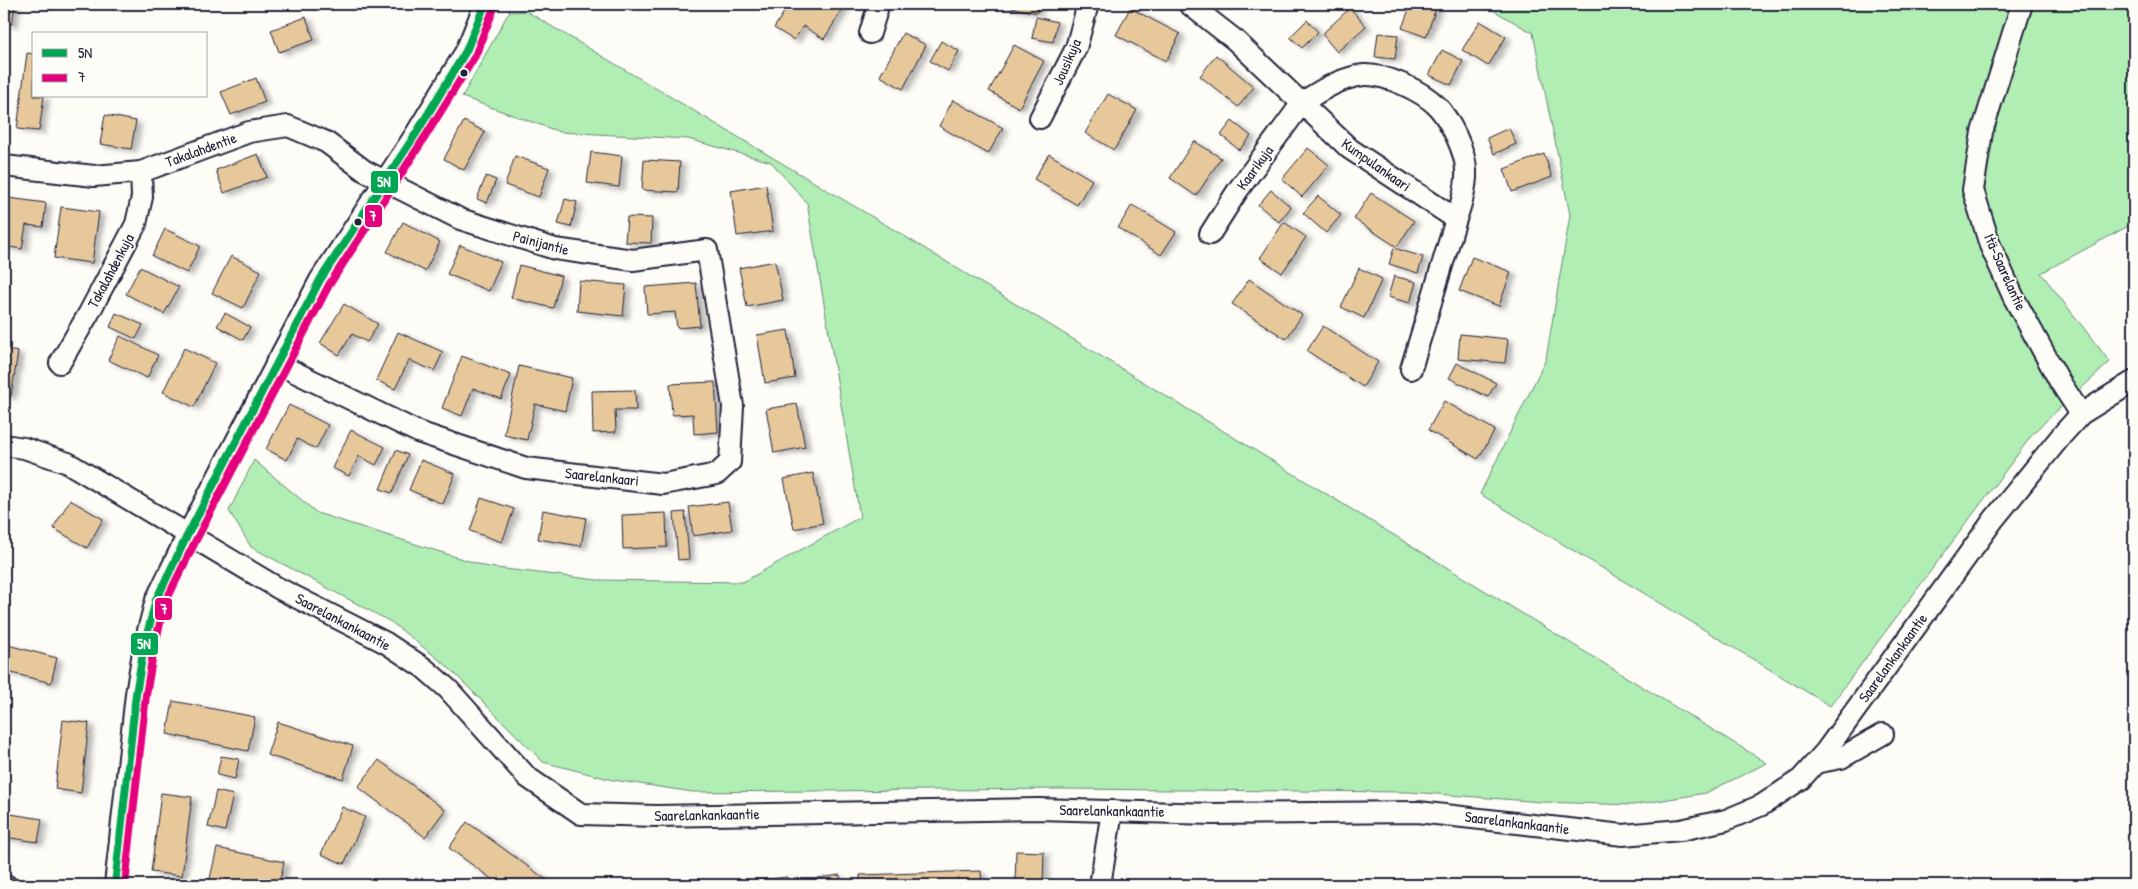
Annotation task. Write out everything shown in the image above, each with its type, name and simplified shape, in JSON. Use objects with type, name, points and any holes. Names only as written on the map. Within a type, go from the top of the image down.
[{"type":"street","points":[[115,885],[136,694],[144,646],[156,600],[187,536],[320,280],[466,50],[485,4]]},
{"type":"street","points":[[870,33],[877,10],[876,4]]},
{"type":"street","name":"Jousikuja","points":[[1040,118],[1076,48],[1088,4]]},
{"type":"street","name":"Kumpulankaari","points":[[1189,4],[1235,40],[1350,150],[1456,220]]},
{"type":"street","name":"Itä-Saarelantie","points":[[2022,4],[1982,132],[1973,190],[1990,245],[2014,298],[2060,382],[2081,414]]},
{"type":"street","points":[[1302,103],[1315,94],[1349,79],[1365,75],[1399,81],[1436,106],[1458,137],[1467,170],[1461,203],[1411,369]]},
{"type":"street","name":"Kaarikuja","points":[[1210,234],[1238,190],[1302,103]]},
{"type":"street","name":"Takalahdentie","points":[[4,166],[94,176],[141,172],[250,132],[288,126],[326,142],[365,171],[384,181]]},
{"type":"street","name":"Takalahdenkuja","points":[[60,362],[89,313],[136,224],[142,197],[141,172]]},
{"type":"street","name":"Painijantie","points":[[384,181],[460,219],[555,249],[633,260],[707,250]]},
{"type":"street","name":"Saarelankaari","points":[[276,363],[418,432],[526,468],[663,484],[717,474],[730,462],[733,406],[707,250]]},
{"type":"street","name":"Saarelankankaantie","points":[[4,445],[24,448],[68,464],[278,588],[386,642],[424,668],[448,689],[527,777],[581,814],[657,816],[1038,810],[1212,814],[1418,812],[1623,835],[1681,830],[1726,820],[1762,805],[1801,779],[1815,763],[1994,519],[2081,414],[2134,381]]},
{"type":"street","points":[[1815,763],[1841,758],[1883,734]]},
{"type":"street","points":[[1100,885],[1112,811]]},
{"type":"green space","points":[[1482,4],[2134,4],[2134,223],[2041,273],[2110,362],[2035,431],[1830,706],[1480,494],[1546,359],[1570,215],[1533,33]]},
{"type":"green space","points":[[526,11],[896,231],[1767,763],[1706,793],[1633,805],[1542,802],[1410,792],[1063,789],[693,792],[613,780],[543,762],[446,665],[391,622],[251,547],[229,511],[254,460],[317,513],[488,567],[598,580],[743,582],[860,517],[807,203],[771,162],[688,139],[560,132],[462,97],[509,12]]},
{"type":"building","points":[[4,4],[15,4],[12,24],[4,23]]},
{"type":"building","points":[[789,4],[846,4],[824,39],[803,26],[794,40],[774,28]]},
{"type":"building","points":[[995,4],[1039,4],[1037,13]]},
{"type":"building","points":[[1411,4],[1437,5],[1426,37],[1402,28]]},
{"type":"building","points":[[1130,8],[1180,34],[1166,61],[1116,35]]},
{"type":"building","points":[[1350,8],[1366,26],[1337,52],[1322,34]]},
{"type":"building","points":[[306,17],[314,40],[279,52],[271,30]]},
{"type":"building","points":[[1036,17],[1057,22],[1053,42],[1032,38]]},
{"type":"building","points":[[1307,20],[1318,32],[1302,48],[1290,37]]},
{"type":"building","points":[[1480,21],[1506,37],[1488,66],[1462,50]]},
{"type":"building","points":[[903,33],[926,45],[903,89],[880,76]]},
{"type":"building","points":[[1378,33],[1398,35],[1395,59],[1375,57]]},
{"type":"building","points":[[941,41],[959,51],[948,71],[930,61]]},
{"type":"building","points":[[1014,45],[1044,61],[1019,108],[989,91]]},
{"type":"building","points":[[1442,50],[1463,61],[1451,85],[1429,75]]},
{"type":"building","points":[[27,53],[32,54],[32,98],[44,98],[39,131],[17,129]]},
{"type":"building","points":[[1216,55],[1254,87],[1238,107],[1200,76]]},
{"type":"building","points":[[256,78],[265,102],[231,115],[221,92]]},
{"type":"building","points":[[1108,94],[1137,110],[1114,150],[1085,133]]},
{"type":"building","points":[[953,100],[1003,128],[988,154],[939,126]]},
{"type":"building","points":[[105,115],[136,121],[131,149],[100,144]]},
{"type":"building","points":[[464,121],[485,132],[464,170],[444,159]]},
{"type":"building","points":[[1232,121],[1251,136],[1239,150],[1221,135]]},
{"type":"building","points":[[1509,128],[1516,144],[1494,154],[1487,138]]},
{"type":"building","points":[[1194,141],[1221,158],[1196,196],[1170,178]]},
{"type":"building","points":[[1308,148],[1329,165],[1302,197],[1282,179]]},
{"type":"building","points":[[591,152],[622,156],[619,187],[587,183]]},
{"type":"building","points":[[258,154],[267,177],[224,193],[216,170]]},
{"type":"building","points":[[1049,154],[1092,180],[1077,205],[1034,179]]},
{"type":"building","points":[[1544,154],[1552,177],[1512,192],[1504,169]]},
{"type":"building","points":[[515,156],[549,168],[539,197],[505,185]]},
{"type":"building","points":[[644,160],[680,162],[678,192],[642,190]]},
{"type":"building","points":[[486,176],[496,180],[487,203],[477,199]]},
{"type":"building","points":[[766,185],[773,231],[737,236],[731,191]]},
{"type":"building","points":[[1271,190],[1291,207],[1279,222],[1258,205]]},
{"type":"building","points":[[1371,193],[1414,221],[1397,247],[1354,219]]},
{"type":"building","points":[[1318,196],[1341,215],[1326,233],[1303,213]]},
{"type":"building","points":[[8,198],[46,203],[43,227],[26,225],[22,249],[4,246],[4,227]]},
{"type":"building","points":[[565,199],[577,202],[571,227],[558,224]]},
{"type":"building","points":[[1132,205],[1176,232],[1161,255],[1118,228]]},
{"type":"building","points":[[61,207],[99,212],[92,263],[54,258]]},
{"type":"building","points":[[627,217],[652,218],[651,243],[625,242]]},
{"type":"building","points":[[403,222],[440,242],[425,271],[387,252]]},
{"type":"building","points":[[1284,222],[1306,237],[1282,273],[1260,258]]},
{"type":"building","points":[[165,229],[200,246],[187,273],[152,256]]},
{"type":"building","points":[[460,245],[501,262],[489,291],[447,274]]},
{"type":"building","points":[[1394,248],[1423,257],[1418,273],[1389,264]]},
{"type":"building","points":[[231,256],[261,271],[243,308],[212,293]]},
{"type":"building","points":[[1472,257],[1511,272],[1499,306],[1459,291]]},
{"type":"building","points":[[775,261],[783,300],[747,307],[739,268]]},
{"type":"building","points":[[519,265],[561,276],[553,308],[511,298]]},
{"type":"building","points":[[140,267],[179,287],[164,314],[126,294]]},
{"type":"building","points":[[1359,268],[1382,279],[1364,318],[1341,307]]},
{"type":"building","points":[[1394,276],[1416,282],[1410,303],[1388,297]]},
{"type":"building","points":[[1249,279],[1302,315],[1286,339],[1232,304]]},
{"type":"building","points":[[579,281],[626,285],[623,316],[577,311]]},
{"type":"building","points":[[696,283],[700,326],[677,328],[675,312],[647,314],[645,287]]},
{"type":"building","points":[[344,304],[378,324],[367,342],[352,334],[339,355],[320,343]]},
{"type":"building","points":[[116,313],[143,325],[136,339],[110,327]]},
{"type":"building","points":[[225,313],[250,327],[243,340],[217,326]]},
{"type":"building","points":[[1323,326],[1378,362],[1363,387],[1307,351]]},
{"type":"building","points":[[788,330],[795,378],[765,383],[757,335]]},
{"type":"building","points":[[398,332],[443,352],[434,371],[409,360],[395,389],[376,380]]},
{"type":"building","points":[[1460,334],[1508,339],[1505,363],[1458,359]]},
{"type":"building","points":[[120,336],[158,355],[147,378],[108,360]]},
{"type":"building","points":[[184,348],[215,363],[194,407],[163,392]]},
{"type":"building","points":[[4,349],[18,352],[11,396],[4,395]]},
{"type":"building","points":[[462,356],[511,375],[501,399],[473,388],[462,416],[442,408]]},
{"type":"building","points":[[1457,363],[1496,383],[1488,397],[1449,378]]},
{"type":"building","points":[[519,366],[572,378],[565,411],[535,404],[527,440],[504,435]]},
{"type":"building","points":[[715,382],[718,432],[694,434],[693,414],[672,415],[670,384]]},
{"type":"building","points":[[635,390],[636,410],[615,410],[616,432],[593,433],[592,391]]},
{"type":"building","points":[[1444,401],[1495,430],[1478,459],[1428,430]]},
{"type":"building","points":[[797,404],[805,447],[774,453],[766,409]]},
{"type":"building","points":[[289,405],[328,425],[316,449],[297,439],[287,460],[266,449]]},
{"type":"building","points":[[351,430],[385,447],[376,465],[359,456],[349,476],[332,468]]},
{"type":"building","points":[[396,450],[408,455],[392,493],[380,489]]},
{"type":"building","points":[[421,460],[455,474],[443,504],[409,490]]},
{"type":"building","points":[[813,473],[823,523],[794,529],[784,479]]},
{"type":"building","points":[[481,498],[514,509],[502,542],[470,531]]},
{"type":"building","points":[[70,500],[103,519],[87,548],[53,528]]},
{"type":"building","points":[[728,502],[732,530],[693,536],[689,507]]},
{"type":"building","points":[[543,510],[586,518],[581,546],[538,539]]},
{"type":"building","points":[[685,512],[689,559],[678,560],[674,513]]},
{"type":"building","points":[[666,513],[667,547],[623,549],[622,515]]},
{"type":"building","points":[[4,644],[57,658],[51,683],[4,671]]},
{"type":"building","points":[[173,701],[255,717],[248,751],[167,734]]},
{"type":"building","points":[[63,720],[89,723],[81,793],[55,789]]},
{"type":"building","points":[[278,722],[353,746],[343,779],[267,755]]},
{"type":"building","points":[[221,756],[239,759],[235,779],[217,775]]},
{"type":"building","points":[[379,760],[445,810],[425,837],[358,787]]},
{"type":"building","points":[[216,791],[233,795],[225,831],[208,827]]},
{"type":"building","points":[[161,793],[192,797],[182,876],[151,872]]},
{"type":"building","points":[[342,807],[365,817],[344,864],[321,854]]},
{"type":"building","points":[[4,813],[42,819],[38,842],[4,837]]},
{"type":"building","points":[[467,822],[552,885],[500,885],[449,848]]},
{"type":"building","points":[[217,848],[284,862],[279,885],[218,885],[209,883]]},
{"type":"building","points":[[1016,851],[1044,852],[1043,885],[1015,885]]},
{"type":"building","points":[[981,871],[982,885],[860,885],[860,875]]},
{"type":"building","points":[[840,875],[842,885],[819,885],[818,878]]},
{"type":"building","points":[[787,877],[788,885],[712,885]]},
{"type":"transit line","name":"5N","points":[[115,885],[136,694],[144,646],[156,600],[187,536],[320,280],[417,132],[466,51],[485,4]]},
{"type":"transit line","name":"7","points":[[125,885],[146,695],[154,648],[165,603],[329,285],[475,56],[494,8]]}]
